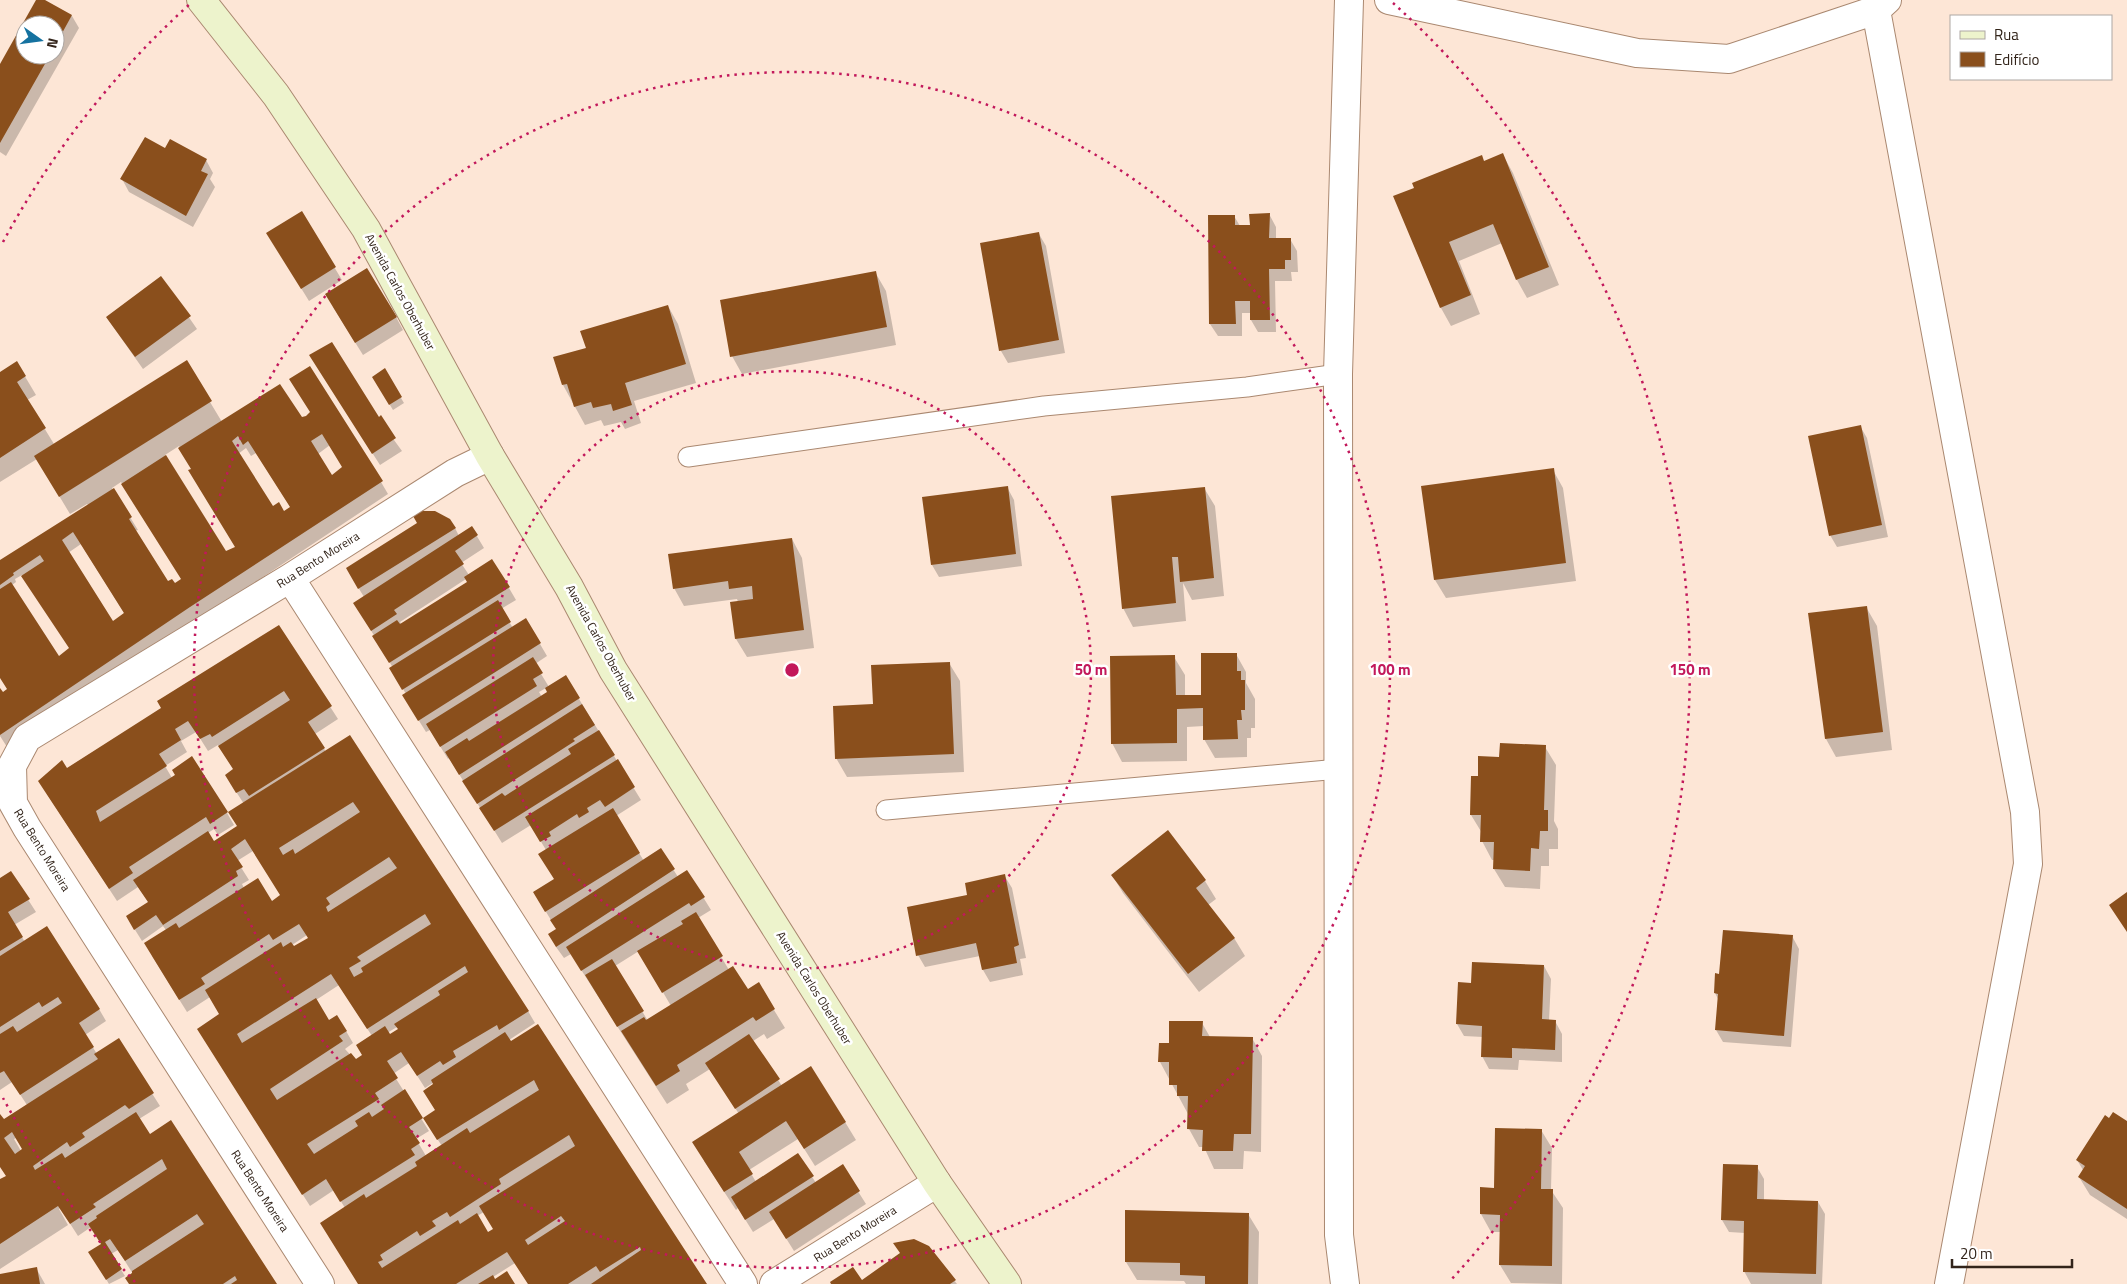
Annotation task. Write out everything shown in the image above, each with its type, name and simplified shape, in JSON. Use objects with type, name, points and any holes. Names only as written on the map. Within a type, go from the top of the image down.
[{"type":"main road","name":"Avenida Carlos Oberhuber","points":[[201,0],[276,95],[366,229],[490,456],[569,587],[613,670],[937,1183],[1007,1284]]},
{"type":"street","points":[[1345,1284],[1339,1235],[1338,374],[1349,0]]},
{"type":"street","points":[[1389,0],[1637,53],[1730,59],[1882,5],[2023,802],[2028,864],[1949,1284]]},
{"type":"street","name":"Rua Bento Moreira","points":[[320,1284],[13,803],[12,766],[27,738],[290,578],[455,473],[490,456]]},
{"type":"street","points":[[290,578],[743,1284]]},
{"type":"street","name":"Rua Bento Moreira","points":[[774,1284],[937,1183]]},
{"type":"lane","points":[[688,457],[1044,406],[1247,387],[1338,374]]},
{"type":"lane","points":[[886,810],[1339,769]]},
{"type":"building","points":[[36,0],[45,0],[72,15],[65,28],[65,15],[28,15]]},
{"type":"building","points":[[15,37],[15,65],[44,65],[0,143],[0,64]]},
{"type":"building","points":[[145,137],[165,148],[170,139],[207,159],[201,171],[208,174],[186,216],[120,179]]},
{"type":"building","points":[[1503,153],[1549,267],[1516,280],[1493,224],[1449,242],[1471,295],[1440,308],[1393,196],[1414,188],[1412,183],[1482,155],[1484,161]]},
{"type":"building","points":[[302,211],[336,267],[301,289],[266,233]]},
{"type":"building","points":[[1270,213],[1269,238],[1291,238],[1291,260],[1285,260],[1285,269],[1269,269],[1270,320],[1250,320],[1250,301],[1235,301],[1236,324],[1209,324],[1208,215],[1235,215],[1235,225],[1250,225],[1249,214]]},
{"type":"building","points":[[1039,232],[1059,340],[999,351],[980,243]]},
{"type":"building","points":[[367,268],[397,317],[355,343],[325,294]]},
{"type":"building","points":[[876,271],[887,327],[730,357],[720,300]]},
{"type":"building","points":[[161,276],[191,316],[135,357],[106,317]]},
{"type":"building","points":[[668,305],[686,364],[625,383],[632,405],[613,411],[611,404],[593,408],[591,402],[574,407],[567,384],[562,385],[553,357],[586,348],[580,331]]},
{"type":"building","points":[[332,342],[379,417],[381,415],[396,438],[372,454],[309,355]]},
{"type":"building","points":[[187,360],[212,401],[59,497],[34,456]]},
{"type":"building","points":[[17,361],[26,376],[17,382],[46,428],[0,458],[0,372]]},
{"type":"building","points":[[310,366],[383,481],[190,607],[0,735],[0,688],[3,692],[7,689],[0,678],[0,589],[11,582],[59,656],[69,648],[21,576],[44,561],[40,555],[13,573],[14,575],[0,585],[0,560],[114,488],[132,517],[129,519],[168,581],[172,579],[175,583],[181,579],[121,484],[166,455],[226,551],[235,547],[188,470],[191,469],[178,448],[280,384],[302,417],[306,416],[310,412],[289,379]],"holes":[[[322,434],[342,467],[332,475],[311,441]],[[238,436],[243,445],[248,441],[290,507],[284,511],[279,502],[273,506],[232,441]],[[73,532],[124,613],[113,621],[62,540]]]},
{"type":"building","points":[[385,368],[402,397],[389,405],[372,377]]},
{"type":"building","points":[[1861,425],[1882,525],[1829,536],[1808,436]]},
{"type":"building","points":[[1554,468],[1566,563],[1434,580],[1421,486]]},
{"type":"building","points":[[1008,486],[1016,554],[931,565],[922,497]]},
{"type":"building","points":[[1205,487],[1214,578],[1180,582],[1178,557],[1172,557],[1176,603],[1122,609],[1111,496]]},
{"type":"building","points":[[422,511],[435,511],[450,519],[456,528],[358,589],[346,568],[417,523],[413,516]]},
{"type":"building","points":[[472,526],[478,535],[455,551],[464,564],[394,610],[397,614],[371,631],[353,603]]},
{"type":"building","points":[[792,538],[804,630],[735,639],[730,602],[753,599],[752,586],[729,589],[728,581],[673,589],[668,554]]},
{"type":"building","points":[[492,559],[510,587],[389,663],[372,636],[397,620],[400,624],[467,582],[464,577]]},
{"type":"building","points":[[498,600],[511,622],[402,690],[389,668]]},
{"type":"building","points":[[1867,606],[1883,732],[1825,739],[1808,613]]},
{"type":"building","points":[[526,618],[541,643],[418,721],[402,695]]},
{"type":"building","points":[[279,625],[332,706],[308,722],[325,748],[249,796],[244,789],[236,793],[225,775],[233,769],[218,746],[290,700],[284,691],[212,737],[210,734],[200,739],[188,721],[175,729],[181,740],[159,754],[167,766],[96,811],[100,822],[175,775],[172,770],[192,756],[228,812],[210,824],[206,817],[129,867],[133,873],[109,889],[38,781],[62,760],[67,768],[161,708],[157,701]]},
{"type":"building","points":[[1201,653],[1237,653],[1237,671],[1241,671],[1241,680],[1245,680],[1245,710],[1241,710],[1242,720],[1237,720],[1238,739],[1203,740],[1203,708],[1177,709],[1177,743],[1111,744],[1110,656],[1175,655],[1176,695],[1201,695]]},
{"type":"building","points":[[533,657],[543,673],[533,679],[537,686],[440,747],[426,724]]},
{"type":"building","points":[[950,662],[954,754],[835,759],[833,706],[873,704],[871,665]]},
{"type":"building","points":[[566,675],[580,698],[459,775],[445,752],[467,738],[469,741],[547,692],[545,688]]},
{"type":"building","points":[[582,704],[595,725],[573,739],[575,741],[477,804],[462,781]]},
{"type":"building","points":[[599,730],[615,755],[494,831],[479,808],[502,793],[505,796],[571,754],[568,749]]},
{"type":"building","points":[[350,735],[529,1011],[499,1030],[497,1025],[453,1051],[456,1057],[443,1065],[440,1061],[417,1076],[401,1052],[387,1061],[398,1078],[375,1093],[379,1099],[307,1144],[314,1154],[358,1126],[355,1121],[369,1112],[372,1117],[384,1109],[381,1105],[405,1089],[423,1118],[409,1127],[420,1143],[411,1149],[415,1155],[340,1202],[326,1179],[302,1195],[197,1029],[219,1014],[205,990],[281,942],[283,947],[291,942],[294,946],[308,938],[299,924],[273,940],[269,934],[201,978],[205,984],[179,1000],[144,943],[176,923],[179,928],[258,878],[272,901],[280,895],[245,839],[231,849],[243,867],[236,871],[238,876],[163,925],[156,915],[134,930],[126,916],[148,902],[133,880],[208,831],[214,841],[237,826],[228,812]],"holes":[[[353,802],[360,812],[295,854],[293,849],[283,855],[279,848]],[[389,857],[397,868],[328,912],[326,907],[330,904],[326,898]],[[425,914],[431,924],[361,968],[363,972],[354,977],[349,968],[361,961],[357,957]],[[465,966],[468,972],[438,991],[440,995],[394,1024],[398,1029],[390,1034],[385,1026],[356,1045],[362,1055],[356,1059],[351,1053],[277,1100],[270,1089],[343,1041],[339,1036],[347,1031],[337,1015],[329,1020],[316,998],[242,1043],[237,1034],[331,974],[367,1029]]]},
{"type":"building","points":[[1500,743],[1546,745],[1544,810],[1548,810],[1548,831],[1540,831],[1539,849],[1531,848],[1530,871],[1493,869],[1494,842],[1480,842],[1481,815],[1470,815],[1471,776],[1478,776],[1478,756],[1499,757]]},
{"type":"building","points":[[618,759],[635,787],[605,807],[600,800],[587,808],[589,812],[579,818],[577,814],[549,832],[551,836],[540,842],[525,817]]},
{"type":"building","points":[[613,808],[640,853],[545,912],[533,892],[554,879],[538,854]]},
{"type":"building","points":[[1168,830],[1206,880],[1196,888],[1235,938],[1188,974],[1111,875]]},
{"type":"building","points":[[661,848],[675,869],[556,947],[548,934],[556,929],[550,920]]},
{"type":"building","points":[[687,870],[705,897],[691,906],[689,903],[581,971],[566,947]]},
{"type":"building","points":[[11,871],[30,899],[8,912],[23,937],[0,951],[0,878]]},
{"type":"building","points":[[1005,874],[1019,945],[1014,947],[1017,963],[982,970],[976,943],[916,956],[907,907],[967,895],[965,883]]},
{"type":"building","points":[[2127,892],[2127,932],[2109,905]]},
{"type":"building","points":[[696,912],[723,956],[662,993],[637,951],[683,924],[681,921]]},
{"type":"building","points":[[47,926],[100,1009],[79,1023],[94,1047],[20,1095],[4,1071],[0,1073],[0,1034],[13,1026],[17,1032],[62,1003],[58,997],[42,1007],[39,1002],[0,1027],[0,956]]},
{"type":"building","points":[[1723,930],[1793,935],[1784,1036],[1715,1030],[1718,994],[1714,993],[1715,973],[1719,974]]},
{"type":"building","points":[[612,959],[644,1011],[617,1027],[585,975]]},
{"type":"building","points":[[1472,962],[1544,965],[1542,1019],[1556,1020],[1555,1050],[1512,1048],[1512,1058],[1481,1057],[1482,1026],[1456,1024],[1458,982],[1471,983]]},
{"type":"building","points":[[733,966],[748,989],[759,982],[775,1009],[756,1021],[753,1017],[677,1065],[680,1071],[656,1086],[621,1031],[644,1017],[646,1020]]},
{"type":"building","points":[[1169,1021],[1203,1021],[1202,1036],[1253,1037],[1251,1134],[1234,1134],[1233,1151],[1202,1151],[1203,1130],[1187,1129],[1188,1096],[1177,1096],[1177,1085],[1169,1085],[1169,1062],[1158,1062],[1159,1043],[1169,1043]]},
{"type":"building","points":[[538,1024],[707,1284],[591,1284],[641,1250],[640,1247],[600,1272],[596,1266],[568,1284],[528,1284],[507,1252],[456,1284],[358,1284],[320,1223],[364,1194],[366,1198],[417,1166],[415,1162],[467,1128],[470,1133],[539,1090],[534,1080],[437,1140],[423,1118],[435,1110],[423,1091],[433,1084],[431,1080],[505,1032],[511,1041]],"holes":[[[569,1135],[575,1146],[479,1206],[493,1229],[488,1232],[477,1213],[460,1224],[458,1220],[382,1268],[378,1262],[383,1260],[380,1255],[417,1231],[420,1236],[436,1226],[432,1221],[447,1212],[450,1217],[501,1184],[499,1179]],[[561,1216],[565,1221],[528,1245],[525,1240]]]},
{"type":"building","points":[[749,1034],[780,1079],[735,1109],[705,1063]]},
{"type":"building","points":[[119,1038],[154,1093],[129,1109],[125,1105],[82,1133],[85,1137],[70,1147],[67,1142],[33,1166],[35,1170],[62,1153],[65,1158],[136,1112],[150,1134],[171,1120],[277,1284],[231,1284],[237,1280],[235,1276],[223,1284],[129,1284],[125,1278],[132,1271],[204,1224],[197,1214],[125,1261],[110,1239],[105,1242],[122,1269],[106,1280],[88,1252],[101,1244],[88,1224],[97,1218],[96,1216],[167,1169],[162,1159],[93,1204],[96,1207],[70,1224],[58,1206],[0,1244],[0,1179],[6,1176],[0,1167],[0,1114],[4,1119],[98,1059],[94,1054]],"holes":[[[12,1132],[22,1149],[15,1154],[4,1138]]]},
{"type":"building","points":[[811,1066],[846,1122],[804,1149],[786,1121],[739,1152],[753,1174],[724,1192],[692,1142]]},
{"type":"building","points":[[2113,1112],[2127,1121],[2127,1209],[2078,1177],[2085,1166],[2076,1160],[2105,1115],[2109,1118]]},
{"type":"building","points":[[1495,1128],[1542,1129],[1541,1189],[1553,1189],[1552,1266],[1499,1265],[1500,1215],[1480,1214],[1480,1187],[1494,1188]]},
{"type":"building","points":[[798,1153],[814,1176],[745,1220],[731,1197]]},
{"type":"building","points":[[843,1164],[860,1191],[786,1239],[769,1212]]},
{"type":"building","points":[[1723,1164],[1758,1165],[1757,1199],[1818,1201],[1816,1274],[1743,1272],[1744,1221],[1721,1220]]},
{"type":"building","points":[[1125,1210],[1249,1213],[1248,1284],[1205,1284],[1205,1276],[1180,1275],[1180,1263],[1125,1262]]},
{"type":"building","points":[[914,1239],[929,1246],[956,1280],[950,1284],[831,1284],[830,1282],[853,1267],[862,1280],[900,1253],[893,1243]]},
{"type":"building","points":[[37,1267],[40,1284],[0,1284],[0,1274]]},
{"type":"building","points":[[507,1271],[515,1284],[478,1284],[493,1275],[495,1279]]}]
